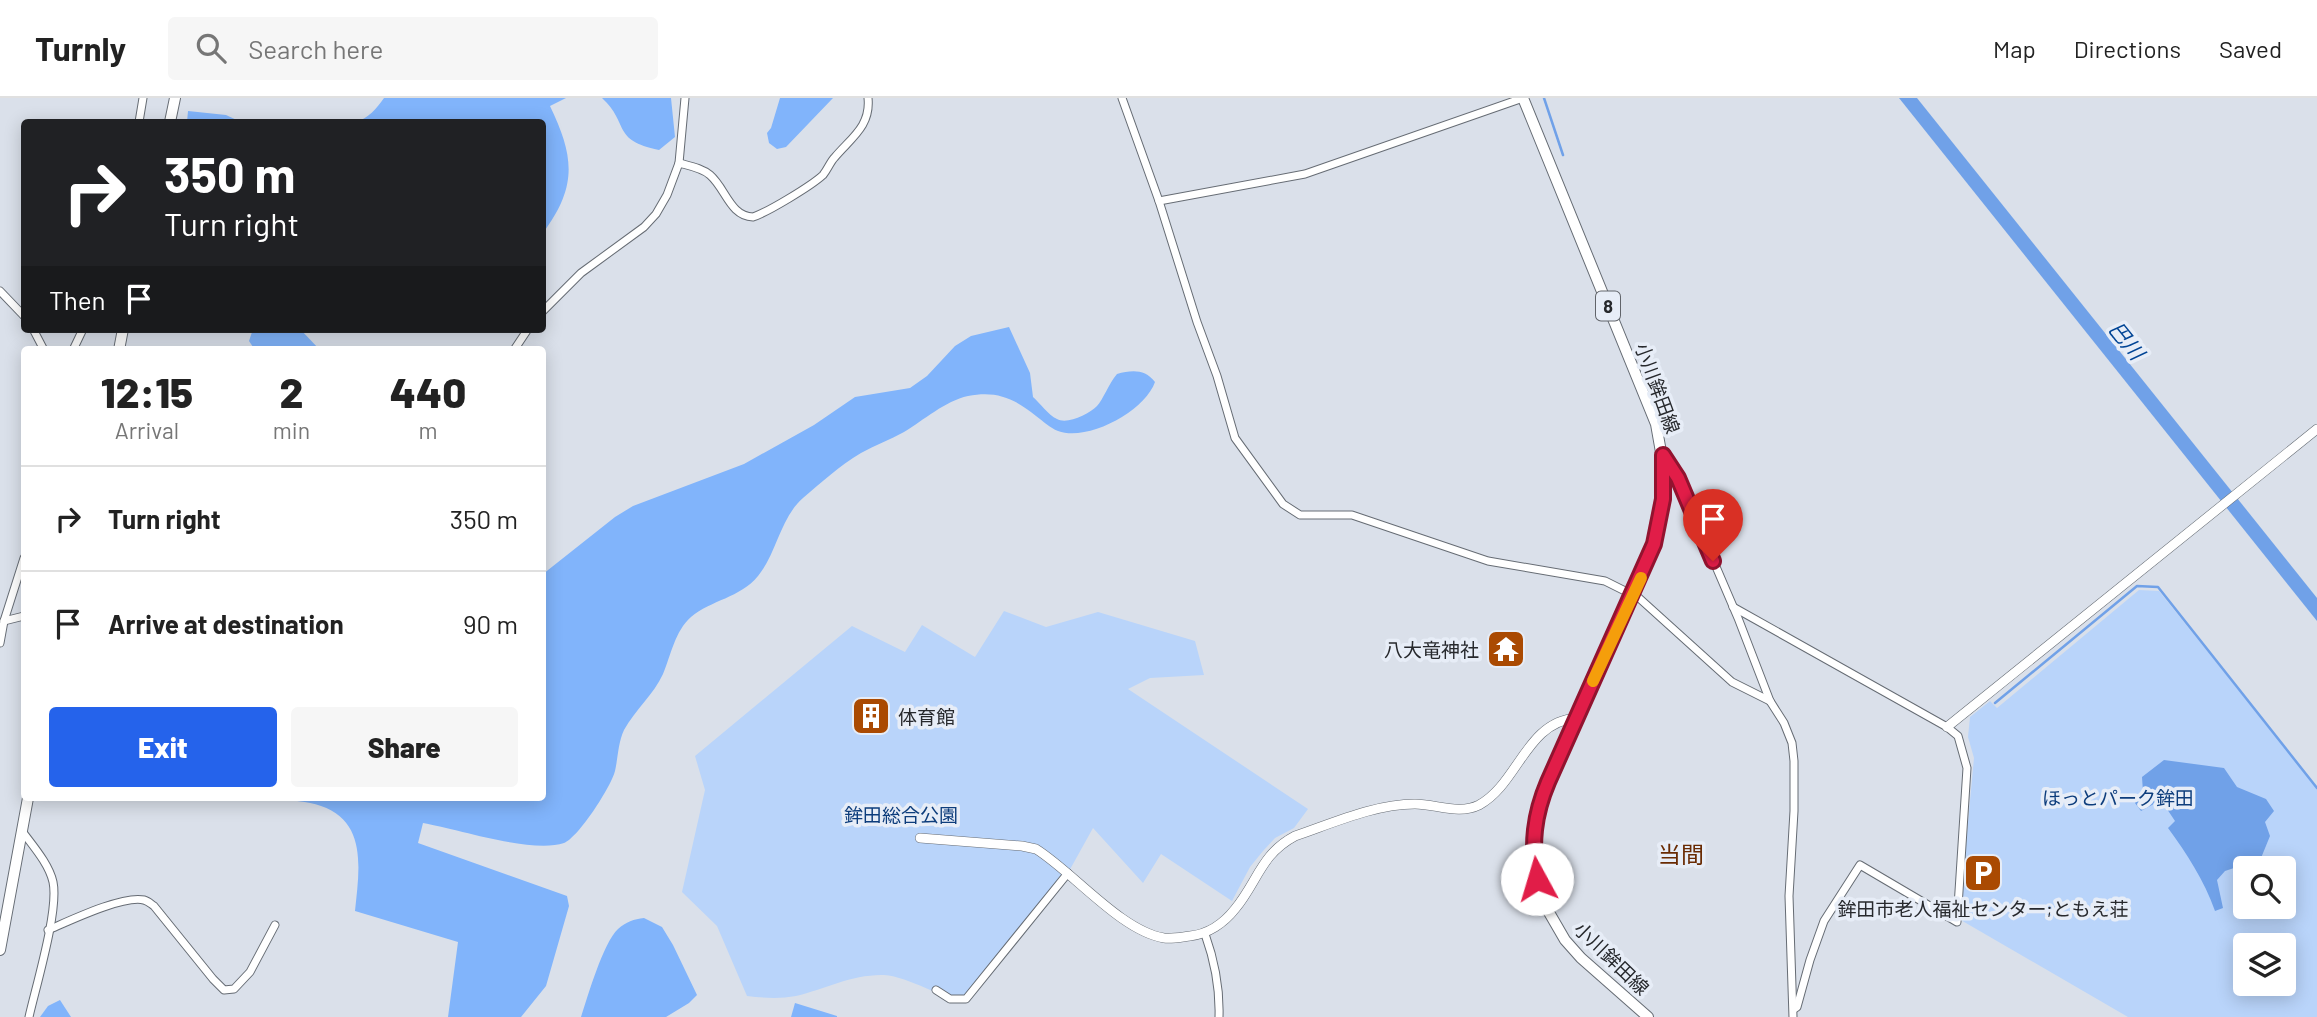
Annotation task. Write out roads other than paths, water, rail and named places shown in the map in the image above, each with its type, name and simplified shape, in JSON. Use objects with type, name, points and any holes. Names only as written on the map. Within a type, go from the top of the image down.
[{"type":"main road","points":[[171,119],[175,98]]},
{"type":"main road","name":"小川鉾田線","points":[[1523,98],[1651,410],[1663,455],[1664,483],[1661,520],[1646,566],[1576,718],[1537,813],[1533,841],[1537,879],[1548,913],[1573,950],[1648,1017]]},
{"type":"main road","points":[[0,950],[27,801]]},
{"type":"street","points":[[140,119],[143,98]]},
{"type":"street","points":[[546,308],[581,273],[650,220],[667,195],[679,163],[685,98]]},
{"type":"street","points":[[679,163],[707,173],[718,183],[737,213],[753,217],[823,174],[833,158],[855,138],[864,125],[868,113],[868,98]]},
{"type":"street","points":[[1122,98],[1159,201],[1235,438],[1283,504],[1300,515],[1352,515],[1488,561],[1605,581],[1639,598],[1732,682],[1770,701]]},
{"type":"street","points":[[1159,201],[1305,174],[1523,98]]},
{"type":"street","points":[[0,291],[21,313]]},
{"type":"street","points":[[1947,727],[2317,429]]},
{"type":"street","points":[[1663,455],[1678,478],[1770,701],[1789,733],[1794,761],[1794,831],[1789,896],[1793,1013]]},
{"type":"street","points":[[0,643],[21,567]]},
{"type":"street","points":[[1733,607],[1947,727],[1958,736],[1967,768],[1957,922],[1860,865],[1824,921],[1793,1013]]},
{"type":"street","points":[[4,621],[21,617]]},
{"type":"street","points":[[920,838],[1036,849],[1125,920],[1163,938],[1205,934],[1220,924],[1237,906],[1271,852],[1282,842],[1382,808],[1417,804],[1465,810],[1475,807],[1497,792],[1532,743],[1558,722],[1576,718]]},
{"type":"street","points":[[22,831],[53,881],[53,904],[29,1017]]},
{"type":"street","points":[[936,990],[950,999],[966,999],[1068,873]]},
{"type":"street","points":[[48,930],[92,911],[144,900],[154,906],[225,990],[234,989],[250,972],[275,925]]},
{"type":"street","points":[[1205,934],[1219,986],[1220,1017]]},
{"type":"waterway","points":[[1544,98],[1563,155]]},
{"type":"waterway","points":[[1995,703],[2137,586],[2158,587],[2317,788]]},
{"type":"place","name":"八大竜神社","points":[[1506,649]]},
{"type":"place","name":"体育館","points":[[871,716]]},
{"type":"place","name":"鉾田市老人福祉センター;ともえ荘","points":[[1983,873]]},
{"type":"district","name":"当間","points":[[1681,854]]},
{"type":"water label","name":"巴川","points":[[2127,340]]},
{"type":"park label","name":"ほっとパーク鉾田","points":[[2118,797]]},
{"type":"park label","name":"鉾田総合公園","points":[[901,814]]}]
